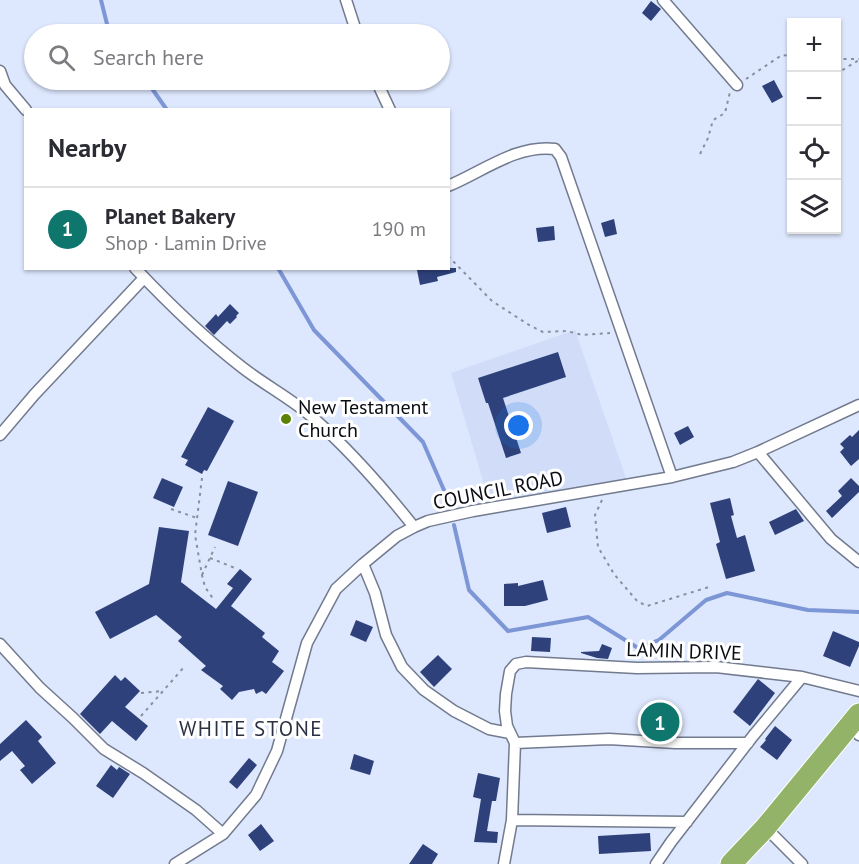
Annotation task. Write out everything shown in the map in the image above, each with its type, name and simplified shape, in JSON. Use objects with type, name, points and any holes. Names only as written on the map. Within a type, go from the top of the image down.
[{"type":"highway","points":[[746,864],[773,835],[859,728]]},
{"type":"highway","points":[[730,864],[859,728]]},
{"type":"street","points":[[346,0],[354,24]]},
{"type":"street","points":[[663,0],[738,85]]},
{"type":"street","points":[[0,71],[5,85],[24,108]]},
{"type":"street","points":[[381,90],[389,108]]},
{"type":"street","points":[[450,185],[526,151],[555,149],[561,157],[672,477]]},
{"type":"street","points":[[137,270],[214,346],[309,414],[393,500],[414,527]]},
{"type":"street","points":[[0,435],[34,395],[144,278]]},
{"type":"street","name":"COUNCIL ROAD","points":[[175,864],[223,834],[256,795],[277,751],[307,643],[336,589],[397,536],[428,521],[473,511],[672,477],[733,462],[859,405]]},
{"type":"street","points":[[758,452],[831,539],[859,562]]},
{"type":"street","points":[[363,564],[375,593],[386,635],[402,667],[424,690],[454,711],[489,729],[513,738],[748,743]]},
{"type":"street","points":[[0,644],[40,688],[104,749],[196,810],[223,834]]},
{"type":"street","name":"LAMIN DRIVE","points":[[513,738],[507,726],[506,694],[510,671],[516,664],[526,662],[637,668],[716,667],[802,677],[859,691]]},
{"type":"street","points":[[656,864],[748,743],[802,677]]},
{"type":"street","points":[[504,864],[512,820],[513,738]]},
{"type":"street","points":[[512,820],[687,822]]},
{"type":"street","points":[[773,835],[801,864]]},
{"type":"path","points":[[700,154],[713,120],[725,113],[731,89],[782,55],[787,56]]},
{"type":"path","points":[[841,59],[859,60]]},
{"type":"path","points":[[840,72],[859,60]]},
{"type":"path","points":[[450,258],[492,301],[543,332],[567,332],[582,335],[622,333]]},
{"type":"path","points":[[202,478],[195,535],[205,587],[214,600]]},
{"type":"path","points":[[607,489],[595,515],[598,547],[614,574],[637,601],[647,606],[709,587]]},
{"type":"path","points":[[171,509],[197,518]]},
{"type":"path","points":[[202,575],[215,547]]},
{"type":"path","points":[[210,558],[235,568]]},
{"type":"path","points":[[141,716],[185,666]]},
{"type":"path","points":[[141,693],[164,691]]},
{"type":"shaded area","points":[[575,330],[627,481],[490,504],[451,373]]},
{"type":"building","points":[[651,1],[661,9],[651,21],[642,13]]},
{"type":"building","points":[[774,80],[783,97],[772,103],[762,86]]},
{"type":"building","points":[[614,219],[617,234],[605,237],[601,223]]},
{"type":"building","points":[[554,226],[555,240],[538,242],[536,228]]},
{"type":"building","points":[[456,268],[456,272],[437,277],[438,281],[420,285],[417,270]]},
{"type":"building","points":[[230,304],[239,313],[237,317],[230,324],[227,321],[214,335],[205,326],[216,314],[218,317]]},
{"type":"building","points":[[558,352],[566,377],[503,398],[521,453],[506,458],[478,378]]},
{"type":"building","points":[[208,407],[234,421],[207,471],[204,470],[202,474],[185,465],[188,460],[181,457]]},
{"type":"building","points":[[688,426],[694,437],[680,445],[674,433]]},
{"type":"building","points":[[859,430],[859,459],[851,466],[840,452],[844,448],[840,444]]},
{"type":"building","points":[[162,478],[183,487],[174,507],[153,498]]},
{"type":"building","points":[[851,478],[859,486],[859,492],[832,518],[826,511],[842,496],[838,491]]},
{"type":"building","points":[[228,481],[258,492],[238,546],[208,535]]},
{"type":"building","points":[[730,498],[734,515],[731,516],[737,538],[745,535],[755,571],[726,579],[716,544],[720,542],[710,503]]},
{"type":"building","points":[[566,507],[571,527],[547,533],[542,513]]},
{"type":"building","points":[[796,509],[804,521],[775,535],[769,522]]},
{"type":"building","points":[[159,527],[189,531],[181,582],[216,609],[233,588],[227,584],[240,569],[252,579],[231,606],[265,633],[262,637],[279,651],[272,662],[284,671],[266,694],[262,691],[256,694],[254,689],[239,692],[232,700],[220,689],[223,686],[201,670],[206,666],[178,641],[182,637],[156,615],[110,639],[95,612],[149,584]]},
{"type":"building","points":[[543,580],[548,600],[525,606],[504,606],[504,584],[518,583],[518,586]]},
{"type":"building","points":[[356,620],[373,627],[366,642],[350,635]]},
{"type":"building","points":[[833,631],[859,642],[850,667],[823,656]]},
{"type":"building","points":[[532,637],[551,638],[550,652],[531,651]]},
{"type":"building","points":[[602,644],[612,648],[608,659],[581,653],[599,651]]},
{"type":"building","points":[[438,655],[452,669],[434,687],[420,672]]},
{"type":"building","points":[[115,675],[121,681],[125,677],[140,691],[125,707],[148,726],[136,741],[112,721],[100,734],[80,714]]},
{"type":"building","points":[[758,679],[775,693],[750,726],[733,712]]},
{"type":"building","points":[[651,715],[669,716],[668,729],[651,729]]},
{"type":"building","points":[[26,720],[42,737],[38,741],[56,763],[32,784],[20,770],[25,766],[12,751],[0,761],[0,744]]},
{"type":"building","points":[[775,726],[792,740],[777,760],[760,747]]},
{"type":"building","points":[[354,754],[374,761],[370,775],[350,769]]},
{"type":"building","points":[[249,758],[257,765],[237,789],[229,782]]},
{"type":"building","points":[[111,765],[117,770],[119,767],[130,774],[113,798],[96,786]]},
{"type":"building","points":[[478,773],[500,778],[496,801],[492,801],[487,831],[498,832],[497,843],[474,842],[481,799],[473,797]]},
{"type":"building","points":[[261,824],[274,841],[260,851],[248,835]]},
{"type":"building","points":[[650,833],[651,851],[599,854],[598,836]]},
{"type":"building","points":[[423,844],[438,854],[432,864],[409,864]]},
{"type":"waterway","points":[[101,0],[107,24]]},
{"type":"waterway","points":[[153,90],[166,108]]},
{"type":"waterway","points":[[279,270],[314,330],[423,442],[449,506]]},
{"type":"waterway","points":[[454,525],[469,590],[508,631],[588,617],[638,648],[659,640],[706,600],[727,593],[808,610],[859,612]]},
{"type":"place","name":"New Testament Church","points":[[286,419]]},
{"type":"place","name":"Planet Bakery","points":[[660,722]]},
{"type":"district","name":"WHITE STONE","points":[[251,728]]}]
